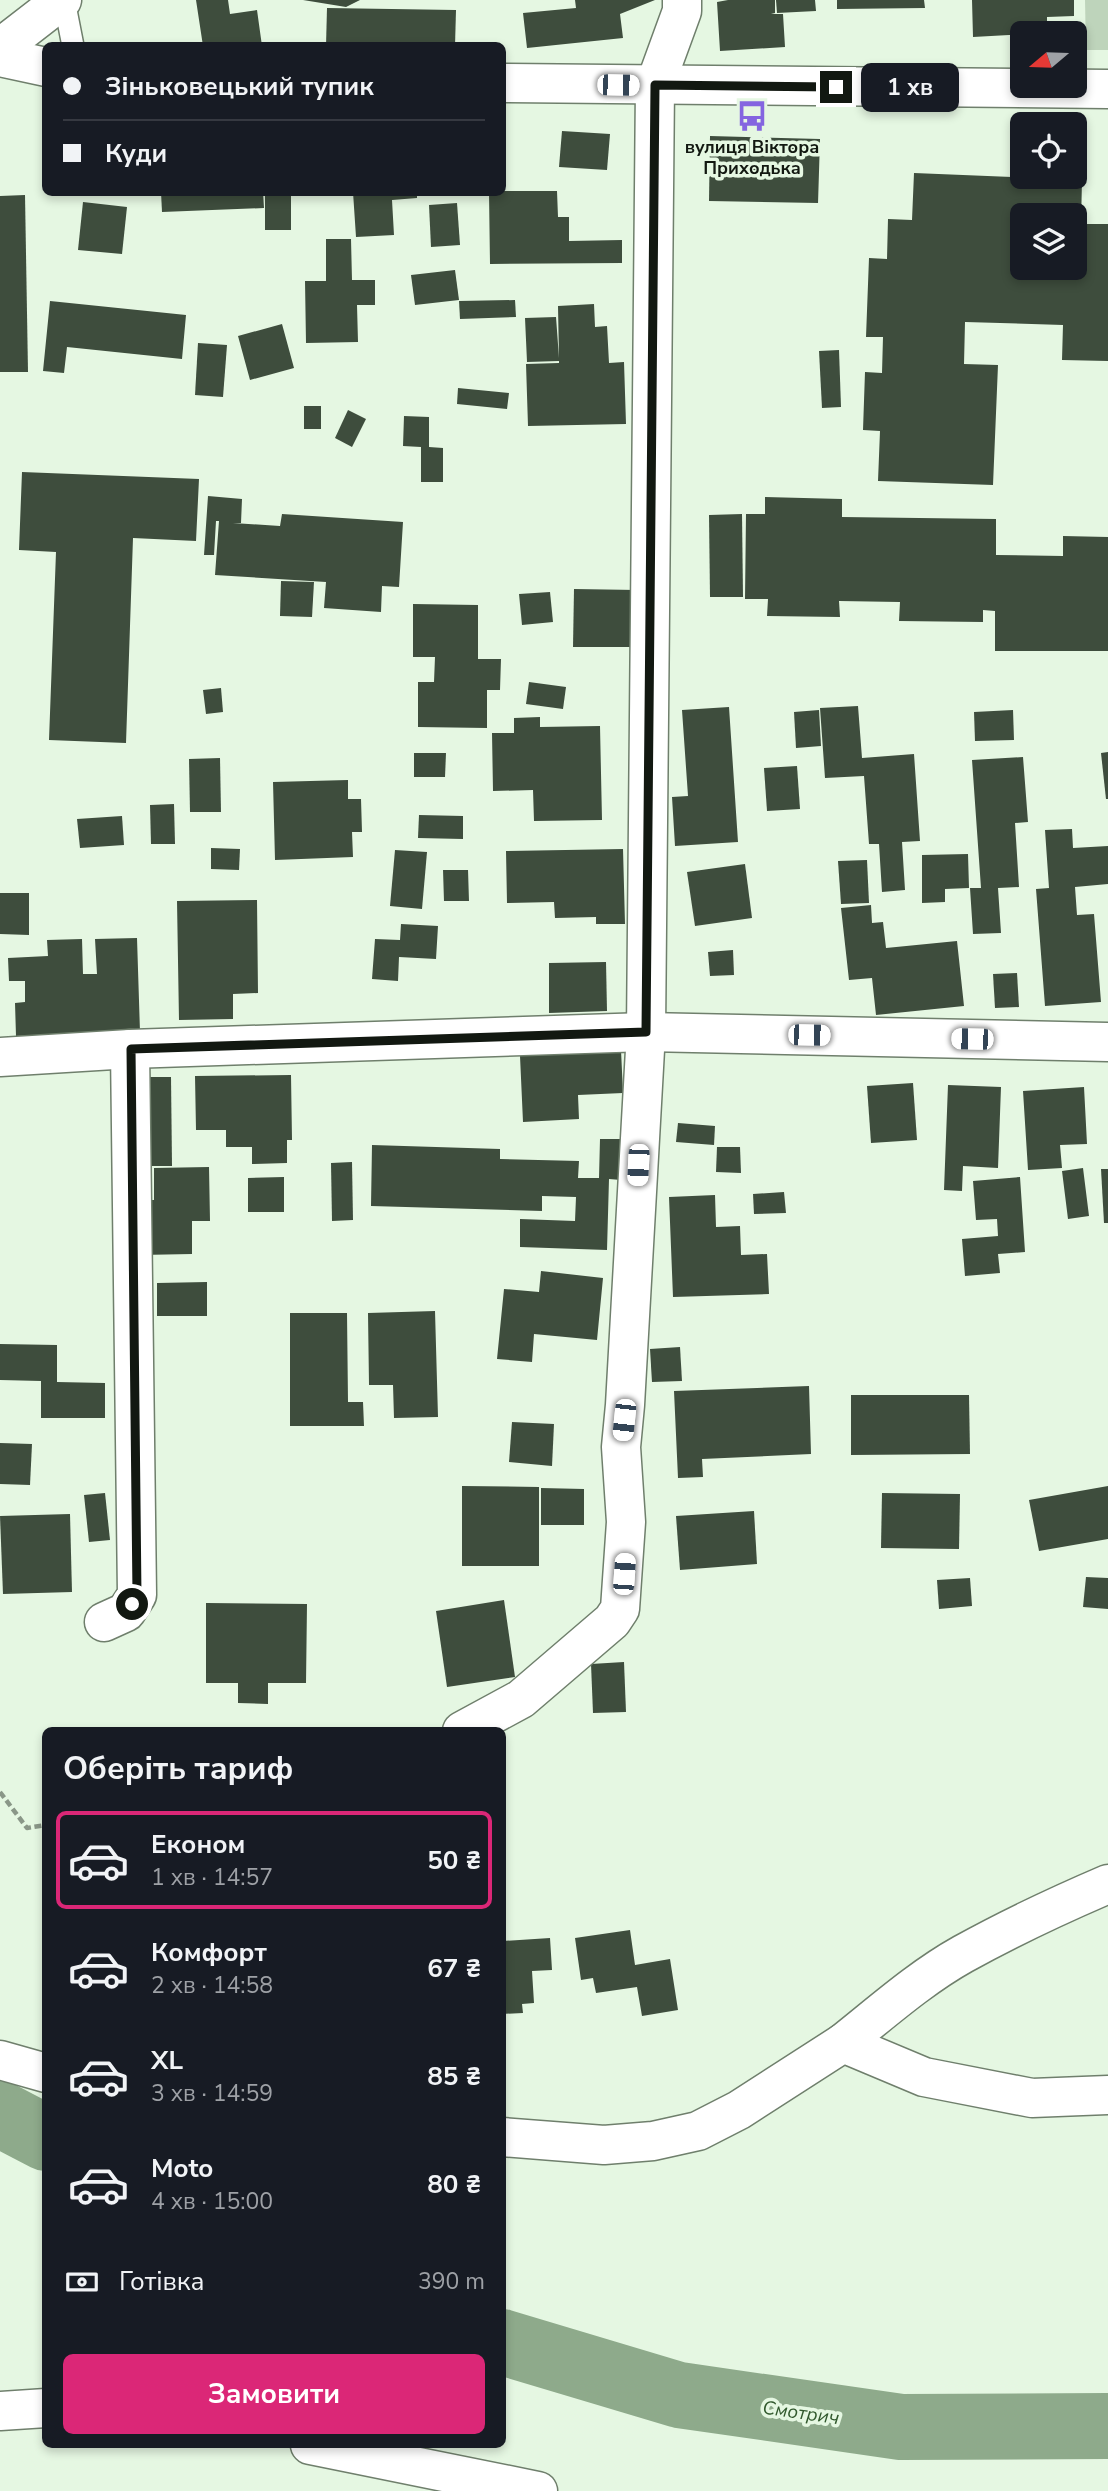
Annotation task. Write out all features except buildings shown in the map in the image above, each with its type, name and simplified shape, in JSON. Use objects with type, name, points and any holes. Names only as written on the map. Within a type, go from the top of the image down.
[{"type":"street","points":[[0,48],[63,0]]},
{"type":"street","points":[[469,1727],[521,1699],[612,1621],[620,1609],[626,1522],[621,1447],[646,1032],[655,85],[682,11],[682,0]]},
{"type":"street","points":[[0,57],[42,66]]},
{"type":"street","points":[[506,83],[1108,89]]},
{"type":"street","points":[[0,1057],[131,1049],[646,1032],[1108,1042]]},
{"type":"street","points":[[104,1622],[126,1612],[137,1595],[131,1049]]},
{"type":"street","points":[[506,2137],[604,2145],[653,2141],[698,2131],[739,2110],[843,2043],[912,1988],[962,1954],[1108,1884]]},
{"type":"street","points":[[843,2043],[924,2077],[1032,2098],[1108,2095]]},
{"type":"street","points":[[0,2060],[42,2072]]},
{"type":"street","points":[[0,2411],[42,2408]]},
{"type":"street","points":[[325,2448],[538,2491]]},
{"type":"lane","points":[[63,0],[72,42]]},
{"type":"path","points":[[0,1792],[27,1828],[42,1826]]},
{"type":"green space","points":[[1085,0],[1108,0],[1108,50],[1087,50]]},
{"type":"waterway","name":"Смотрич","points":[[0,2114],[42,2136]]},
{"type":"waterway","name":"Смотрич","points":[[506,2343],[679,2395],[901,2427],[1108,2426]]},
{"type":"place","name":"вулиця Віктора Приходька","points":[[752,116]]},
{"type":"route","points":[[132,1604],[137,1595],[131,1049],[646,1032],[655,85],[836,87]]}]
